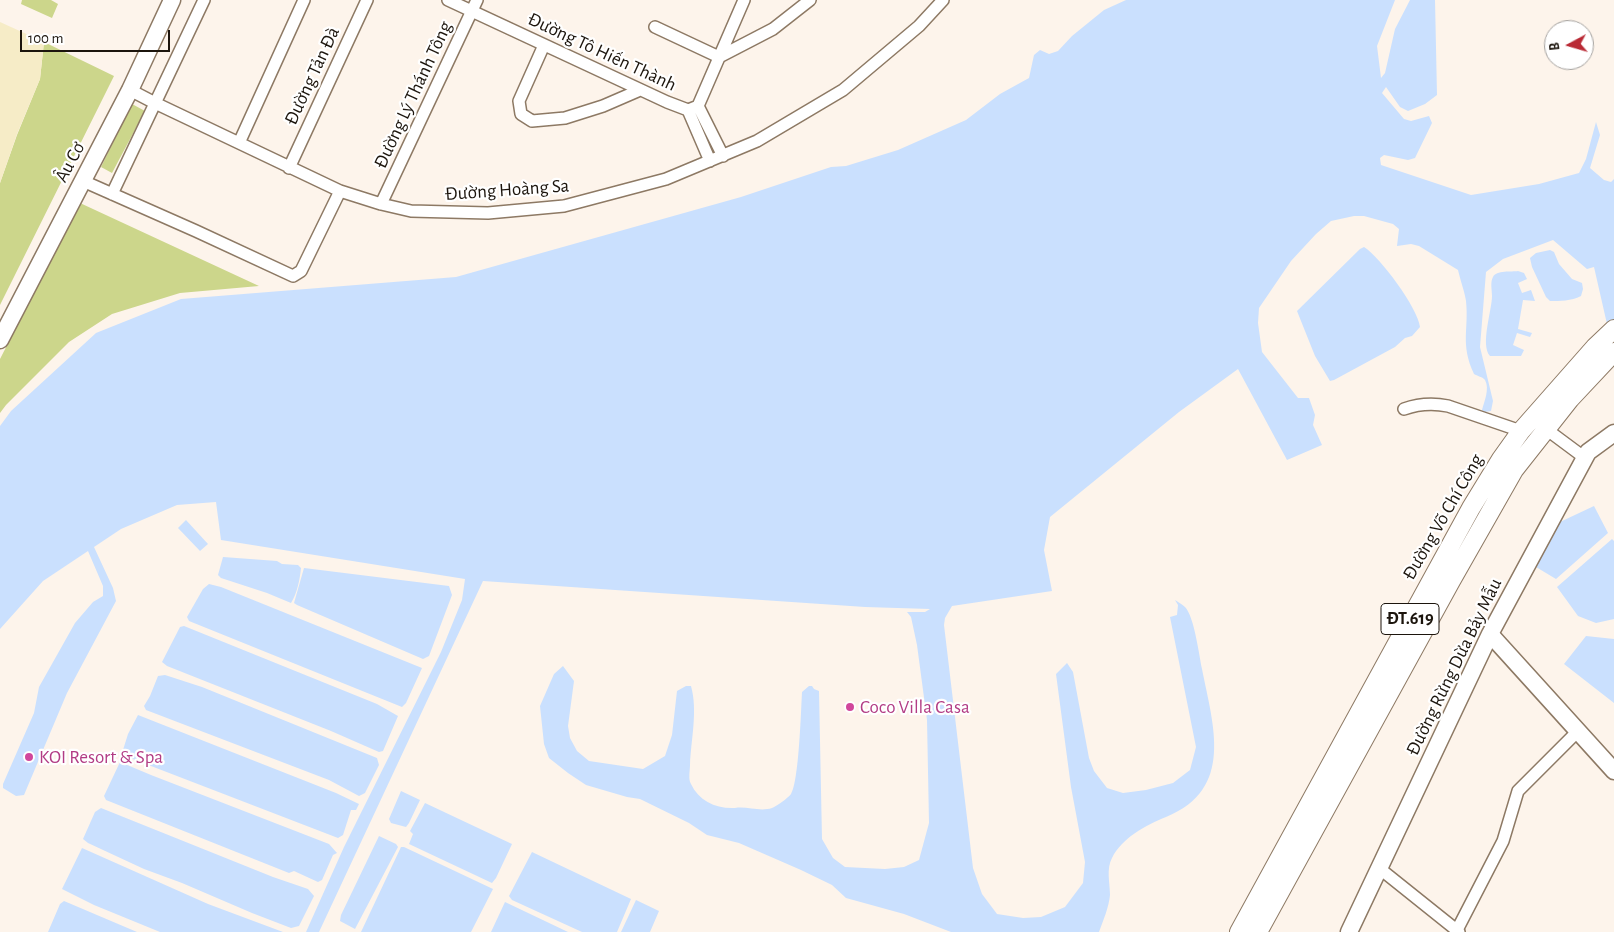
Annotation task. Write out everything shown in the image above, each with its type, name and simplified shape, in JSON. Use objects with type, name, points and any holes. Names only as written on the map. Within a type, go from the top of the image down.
[{"type":"main road","name":"Đường Võ Chí Công","points":[[1239,932],[1471,508],[1501,459],[1521,431],[1595,347],[1614,329]]},
{"type":"main road","name":"Đường Võ Chí Công","points":[[1258,932],[1460,563],[1514,470],[1570,399],[1614,352]]},
{"type":"street","name":"Âu Cơ","points":[[0,340],[130,90],[172,0]]},
{"type":"street","points":[[112,194],[204,0]]},
{"type":"street","points":[[239,143],[304,0]]},
{"type":"street","name":"Đường Tản Đà","points":[[289,168],[367,0]]},
{"type":"street","name":"Đường Tô Hiến Thành","points":[[448,0],[640,90],[693,108],[710,161]]},
{"type":"street","name":"Đường Lý Thánh Tông","points":[[381,204],[477,0]]},
{"type":"street","points":[[723,156],[693,108],[719,58],[744,0]]},
{"type":"street","points":[[719,58],[773,29],[810,0]]},
{"type":"street","name":"Đường Hoàng Sa","points":[[130,90],[289,168],[340,191],[381,204],[411,212],[488,213],[564,206],[666,179],[758,141],[843,90],[919,26],[943,0]]},
{"type":"street","points":[[655,27],[719,58]]},
{"type":"street","points":[[544,45],[519,101],[521,114],[532,121],[565,118],[603,106],[640,90]]},
{"type":"street","points":[[83,181],[293,276],[301,271],[340,191]]},
{"type":"street","points":[[1404,409],[1415,405],[1448,406],[1521,431]]},
{"type":"street","points":[[1546,429],[1585,458]]},
{"type":"street","name":"Đường Rừng Dừa Bảy Mẫu","points":[[1349,932],[1490,634],[1588,452],[1614,433]]},
{"type":"street","points":[[1490,634],[1614,771]]},
{"type":"street","points":[[1379,868],[1458,931],[1503,841],[1518,792],[1578,731]]},
{"type":"green space","points":[[22,0],[51,0],[58,4],[52,18],[21,4]]},
{"type":"green space","points":[[44,42],[114,76],[0,305],[0,183],[40,79]]},
{"type":"green space","points":[[132,104],[145,111],[112,173],[101,167]]},
{"type":"green space","points":[[80,203],[259,286],[180,293],[112,314],[69,342],[0,413],[0,359]]},
{"type":"sand","points":[[0,22],[44,42],[40,79],[17,134],[0,183]]},
{"type":"water","points":[[1126,0],[1395,0],[1377,46],[1381,78],[1385,73],[1395,29],[1410,0],[1435,0],[1437,95],[1425,104],[1408,111],[1400,107],[1386,87],[1382,93],[1404,119],[1411,121],[1429,116],[1432,123],[1415,158],[1408,160],[1384,155],[1380,158],[1381,165],[1471,195],[1539,184],[1579,173],[1586,159],[1596,122],[1600,135],[1590,168],[1604,180],[1611,182],[1614,179],[1614,344],[1612,346],[1594,267],[1587,269],[1553,240],[1503,259],[1486,272],[1480,347],[1493,401],[1491,411],[1484,412],[1482,410],[1487,387],[1484,379],[1474,374],[1467,354],[1466,301],[1458,270],[1419,246],[1411,244],[1397,246],[1399,229],[1393,224],[1364,216],[1331,221],[1291,261],[1259,308],[1258,323],[1262,352],[1298,398],[1309,398],[1315,415],[1313,425],[1322,445],[1287,460],[1238,369],[1179,412],[1050,517],[1044,550],[1052,591],[952,606],[945,618],[944,625],[973,868],[982,894],[997,914],[1023,918],[1041,917],[1065,907],[1083,883],[1085,862],[1071,787],[1056,674],[1067,663],[1073,672],[1089,758],[1094,771],[1107,788],[1123,793],[1146,790],[1173,783],[1190,770],[1196,747],[1170,617],[1177,615],[1178,605],[1175,600],[1184,606],[1191,618],[1214,733],[1214,754],[1211,773],[1202,790],[1188,805],[1135,833],[1116,851],[1110,862],[1110,895],[1106,914],[1099,932],[951,932],[904,914],[846,898],[832,885],[801,870],[739,843],[707,835],[689,823],[640,799],[586,785],[549,758],[544,744],[540,706],[554,674],[563,666],[574,681],[568,726],[570,738],[577,751],[589,761],[643,769],[665,756],[672,735],[677,691],[686,686],[691,686],[694,715],[689,777],[694,790],[709,803],[721,807],[772,808],[790,796],[794,787],[799,746],[802,692],[809,686],[812,686],[819,691],[822,839],[833,858],[845,867],[885,869],[904,867],[919,860],[929,823],[927,720],[917,645],[911,617],[907,612],[925,612],[930,609],[865,607],[483,581],[319,932],[306,932],[344,847],[441,652],[462,600],[465,579],[221,540],[216,502],[177,505],[121,529],[94,547],[113,588],[116,601],[67,693],[24,795],[16,796],[3,788],[3,784],[34,713],[39,687],[75,623],[93,602],[103,596],[103,586],[88,551],[43,581],[0,629],[0,426],[11,411],[96,333],[181,299],[456,277],[741,197],[831,167],[846,166],[898,150],[966,120],[1000,94],[1029,78],[1034,55],[1040,50],[1049,54],[1058,51],[1072,36],[1104,10]]},
{"type":"water","points":[[1364,247],[1379,261],[1406,296],[1420,327],[1412,336],[1405,338],[1395,347],[1330,381],[1315,356],[1297,311]]},
{"type":"water","points":[[1550,250],[1554,252],[1559,264],[1572,279],[1582,283],[1581,296],[1558,301],[1550,301],[1546,297],[1532,267],[1530,258],[1536,253]]},
{"type":"water","points":[[1518,271],[1524,273],[1527,279],[1518,283],[1522,293],[1531,290],[1535,301],[1523,300],[1518,329],[1532,333],[1530,337],[1517,333],[1513,345],[1524,350],[1521,356],[1490,356],[1487,351],[1486,336],[1492,302],[1492,279],[1497,273]]},
{"type":"water","points":[[1594,506],[1608,533],[1556,579],[1536,567],[1560,522]]},
{"type":"water","points":[[186,520],[208,544],[200,551],[178,528]]},
{"type":"water","points":[[1612,539],[1614,541],[1614,619],[1596,623],[1578,616],[1557,587]]},
{"type":"water","points":[[223,557],[277,561],[282,564],[298,565],[301,568],[300,577],[297,591],[291,603],[221,578],[218,575]]},
{"type":"water","points":[[304,568],[449,586],[452,595],[429,656],[423,659],[294,603]]},
{"type":"water","points":[[209,584],[221,587],[422,668],[406,703],[402,707],[189,621],[187,617],[203,589]]},
{"type":"water","points":[[184,626],[377,704],[398,716],[383,751],[379,752],[167,666],[162,662],[180,627]]},
{"type":"water","points":[[1586,636],[1614,639],[1614,703],[1564,664]]},
{"type":"water","points":[[165,675],[202,687],[377,758],[379,765],[365,793],[359,796],[329,780],[146,710],[144,706],[158,676]]},
{"type":"water","points":[[138,715],[336,793],[359,804],[356,810],[351,810],[343,835],[338,838],[125,756],[123,750],[128,734]]},
{"type":"water","points":[[120,762],[329,844],[337,853],[333,855],[322,880],[318,882],[294,871],[289,873],[106,800],[104,796]]},
{"type":"water","points":[[401,791],[420,800],[406,827],[391,823],[389,819]]},
{"type":"water","points":[[425,803],[512,844],[492,883],[409,844],[413,834],[410,831]]},
{"type":"water","points":[[101,808],[273,877],[308,889],[314,896],[299,926],[291,928],[252,913],[144,869],[88,843],[83,839],[95,812]]},
{"type":"water","points":[[379,836],[396,844],[398,847],[355,929],[340,921],[341,915]]},
{"type":"water","points":[[401,847],[493,889],[471,932],[361,932]]},
{"type":"water","points":[[82,848],[208,904],[283,932],[160,932],[94,905],[62,889]]},
{"type":"water","points":[[532,852],[631,899],[617,932],[582,932],[512,900],[509,896]]},
{"type":"water","points":[[636,900],[659,911],[650,932],[621,932]]},
{"type":"water","points":[[64,901],[137,932],[48,932],[60,904]]},
{"type":"water","points":[[505,902],[568,932],[491,932]]},
{"type":"place","name":"Coco Villa Casa","points":[[850,707]]},
{"type":"place","name":"KOI Resort & Spa","points":[[29,757]]}]
